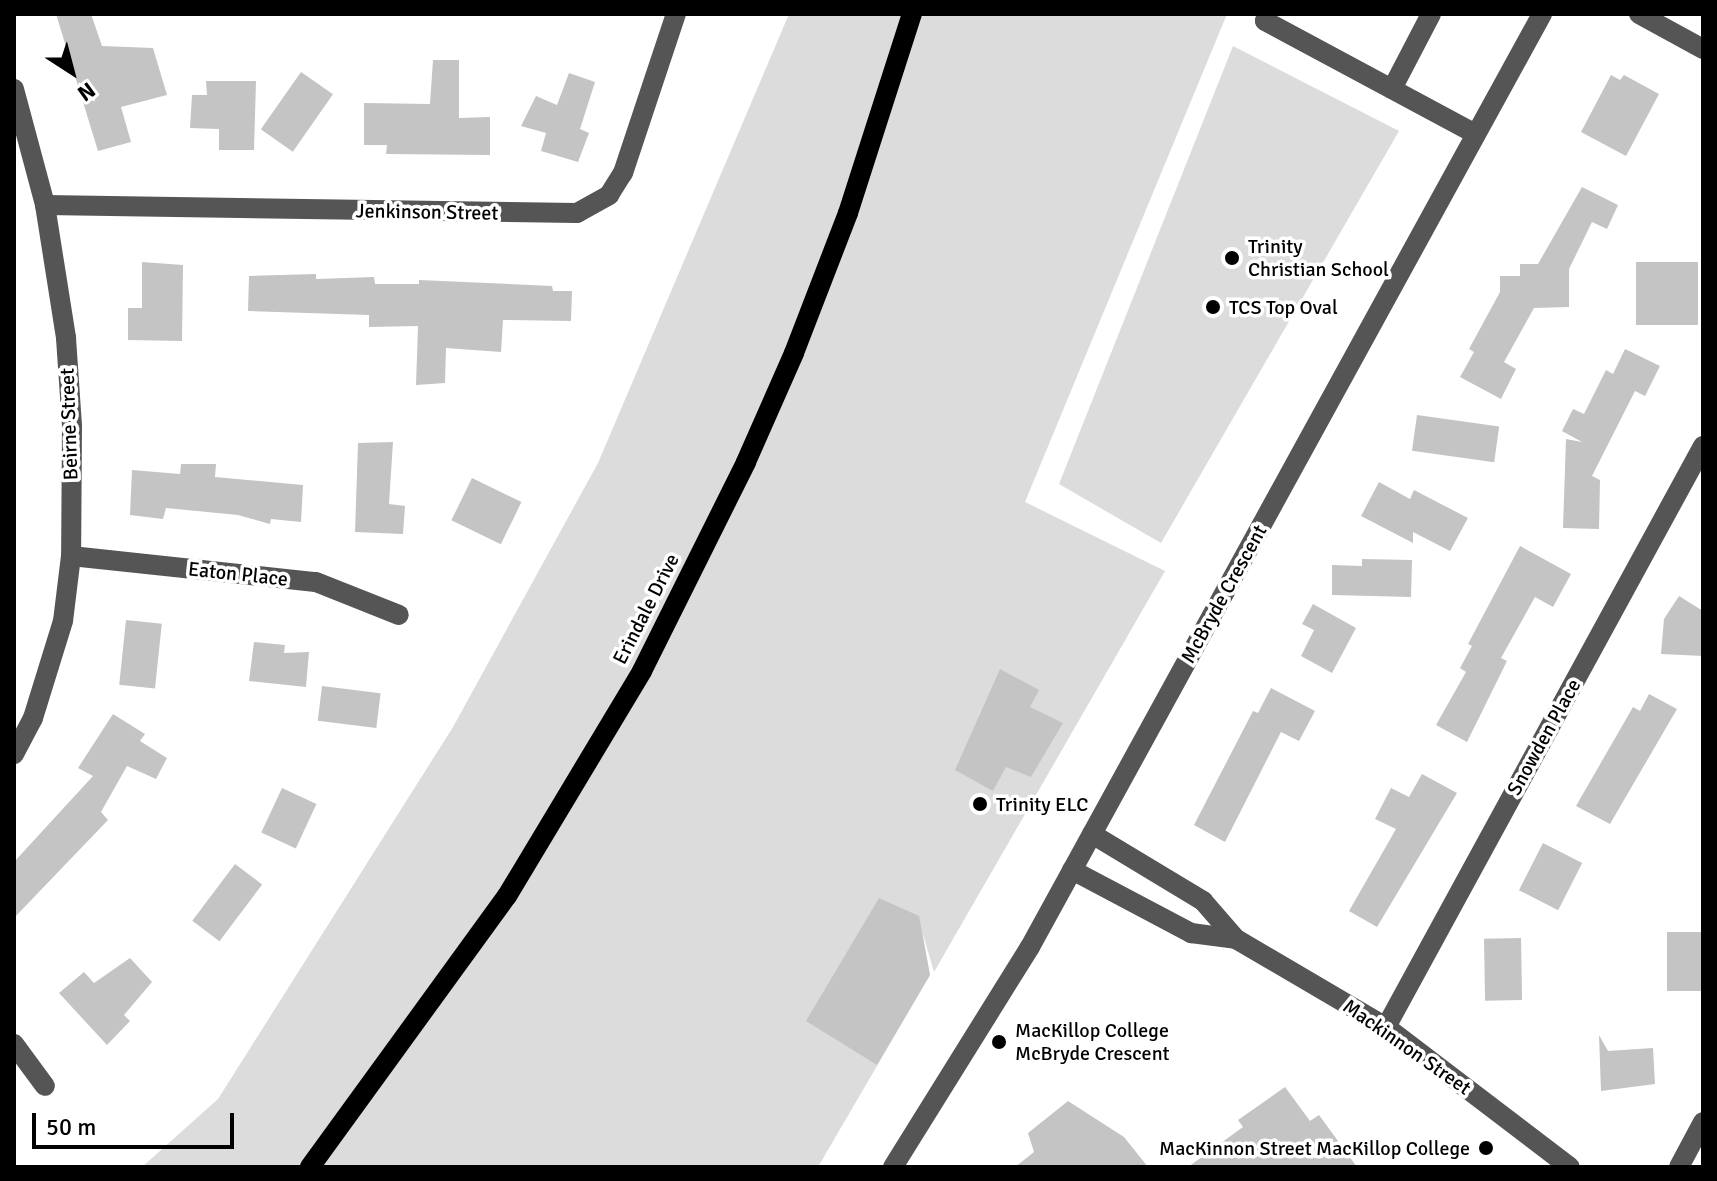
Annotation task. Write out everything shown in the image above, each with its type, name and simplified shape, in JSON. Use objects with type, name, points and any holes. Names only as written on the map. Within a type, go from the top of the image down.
[{"type":"main road","name":"Erindale Drive","points":[[310,1167],[507,896],[642,671],[734,488],[794,353],[848,213],[912,14]]},
{"type":"street","name":"Jenkinson Street","points":[[45,205],[577,213],[609,195],[623,173],[676,14]]},
{"type":"street","points":[[1267,14],[1265,21],[1396,81],[1425,107],[1476,134]]},
{"type":"street","points":[[1396,81],[1431,14]]},
{"type":"street","name":"McBryde Crescent","points":[[893,1167],[1072,870],[1542,14]]},
{"type":"street","points":[[1639,14],[1703,49]]},
{"type":"street","name":"Beirne Street","points":[[14,89],[45,205],[66,338],[72,426],[71,556],[56,655],[14,754]]},
{"type":"street","name":"Snowden Place","points":[[1386,1027],[1703,446]]},
{"type":"street","name":"Eaton Place","points":[[71,556],[316,582],[399,615]]},
{"type":"street","name":"Mackinnon Street","points":[[1092,834],[1203,901],[1236,939],[1386,1027],[1570,1167]]},
{"type":"street","name":"Mackinnon Street","points":[[1072,870],[1191,933],[1236,939]]},
{"type":"street","points":[[14,1044],[45,1086]]},
{"type":"street","points":[[1679,1167],[1703,1122]]},
{"type":"shaded area","points":[[789,14],[1227,14],[1025,502],[1165,571],[934,972],[922,931],[930,975],[818,1167],[142,1167],[218,1099],[453,727],[598,463]]},
{"type":"shaded area","name":"TCS Top Oval","points":[[1233,46],[1399,131],[1161,543],[1059,484]]},
{"type":"building","points":[[56,14],[91,14],[102,46],[153,48],[167,95],[121,107],[131,142],[98,151]]},
{"type":"building","points":[[433,60],[459,60],[459,118],[490,117],[490,155],[386,154],[387,145],[364,145],[364,103],[430,104]]},
{"type":"building","points":[[301,72],[333,94],[293,152],[261,129]]},
{"type":"building","points":[[569,73],[595,82],[580,129],[589,133],[578,162],[541,151],[546,133],[521,126],[536,96],[557,105]]},
{"type":"building","points":[[1611,75],[1620,80],[1624,75],[1659,94],[1626,156],[1581,132]]},
{"type":"building","points":[[206,81],[256,81],[254,150],[219,150],[219,129],[190,128],[192,95],[207,95]]},
{"type":"building","points":[[1582,187],[1618,205],[1607,229],[1592,222],[1569,269],[1569,307],[1534,308],[1504,362],[1516,369],[1501,399],[1460,377],[1474,352],[1469,349],[1500,292],[1500,276],[1520,276],[1520,264],[1538,264]]},
{"type":"building","points":[[142,262],[183,265],[182,341],[128,340],[128,308],[142,308]]},
{"type":"building","points":[[1636,262],[1698,262],[1698,325],[1636,325]]},
{"type":"building","points":[[316,274],[316,279],[374,277],[375,284],[419,284],[419,280],[552,286],[553,291],[572,291],[571,321],[503,320],[501,352],[446,348],[445,383],[416,385],[418,326],[369,327],[369,315],[248,311],[249,276]]},
{"type":"building","points":[[1625,349],[1660,366],[1645,396],[1635,391],[1592,476],[1600,480],[1599,529],[1563,528],[1566,439],[1582,442],[1562,431],[1573,409],[1584,414],[1606,370],[1613,374]]},
{"type":"building","points":[[1417,415],[1499,427],[1494,462],[1412,451]]},
{"type":"building","points":[[393,442],[389,504],[405,506],[403,534],[355,532],[358,443]]},
{"type":"building","points":[[181,464],[216,464],[215,477],[303,485],[301,522],[271,519],[270,524],[238,515],[166,508],[163,519],[130,515],[132,470],[180,474]]},
{"type":"building","points":[[472,478],[521,502],[501,544],[451,520]]},
{"type":"building","points":[[1379,482],[1410,499],[1414,490],[1468,518],[1450,551],[1413,532],[1413,543],[1361,516]]},
{"type":"building","points":[[1520,546],[1571,574],[1553,607],[1535,597],[1501,658],[1507,661],[1467,742],[1436,725],[1466,672],[1460,668],[1472,646],[1468,644]]},
{"type":"building","points":[[1362,559],[1412,560],[1411,597],[1332,595],[1332,565],[1362,566]]},
{"type":"building","points":[[1679,596],[1703,611],[1703,656],[1661,654],[1664,619]]},
{"type":"building","points":[[1313,604],[1356,628],[1332,673],[1301,656],[1314,630],[1302,624]]},
{"type":"building","points":[[126,620],[162,624],[155,688],[119,685]]},
{"type":"building","points":[[254,642],[285,645],[284,653],[309,652],[306,687],[249,681]]},
{"type":"building","name":"Trinity ELC","points":[[1000,669],[1039,690],[1030,707],[1063,723],[1031,777],[1006,767],[993,791],[955,770]]},
{"type":"building","points":[[322,686],[381,693],[376,728],[318,721]]},
{"type":"building","points":[[1271,688],[1315,711],[1299,741],[1281,732],[1225,842],[1194,825],[1253,711],[1258,713]]},
{"type":"building","points":[[1649,694],[1677,709],[1610,824],[1576,806],[1633,707],[1640,711]]},
{"type":"building","points":[[113,714],[145,734],[140,741],[167,758],[156,779],[127,766],[101,812],[108,820],[14,918],[14,862],[93,776],[78,768]]},
{"type":"building","points":[[1422,774],[1457,793],[1377,927],[1349,911],[1396,829],[1375,819],[1391,788],[1409,797]]},
{"type":"building","points":[[282,788],[316,804],[296,848],[261,832]]},
{"type":"building","points":[[1543,843],[1582,863],[1558,910],[1519,890]]},
{"type":"building","points":[[235,864],[262,884],[219,941],[192,921]]},
{"type":"building","points":[[879,898],[919,916],[930,975],[877,1065],[806,1021]]},
{"type":"building","points":[[1667,932],[1703,932],[1703,991],[1667,991]]},
{"type":"building","points":[[1521,938],[1522,1000],[1485,1001],[1484,939]]},
{"type":"building","points":[[130,958],[152,982],[124,1015],[130,1021],[107,1045],[59,993],[84,972],[94,983]]},
{"type":"building","points":[[1599,1035],[1608,1051],[1653,1048],[1655,1084],[1601,1091]]},
{"type":"building","points":[[1285,1087],[1310,1121],[1319,1115],[1357,1167],[1188,1167],[1243,1127],[1238,1120]]},
{"type":"building","points":[[1068,1101],[1124,1137],[1148,1167],[1015,1167],[1034,1152],[1028,1133]]},
{"type":"place","name":"Trinity Christian School","points":[[1232,258]]},
{"type":"place","name":"TCS Top Oval","points":[[1213,307]]},
{"type":"place","name":"Trinity ELC","points":[[980,804]]},
{"type":"place","name":"MacKillop College McBryde Crescent","points":[[999,1042]]},
{"type":"place","name":"MacKinnon Street MacKillop College","points":[[1486,1148]]}]
